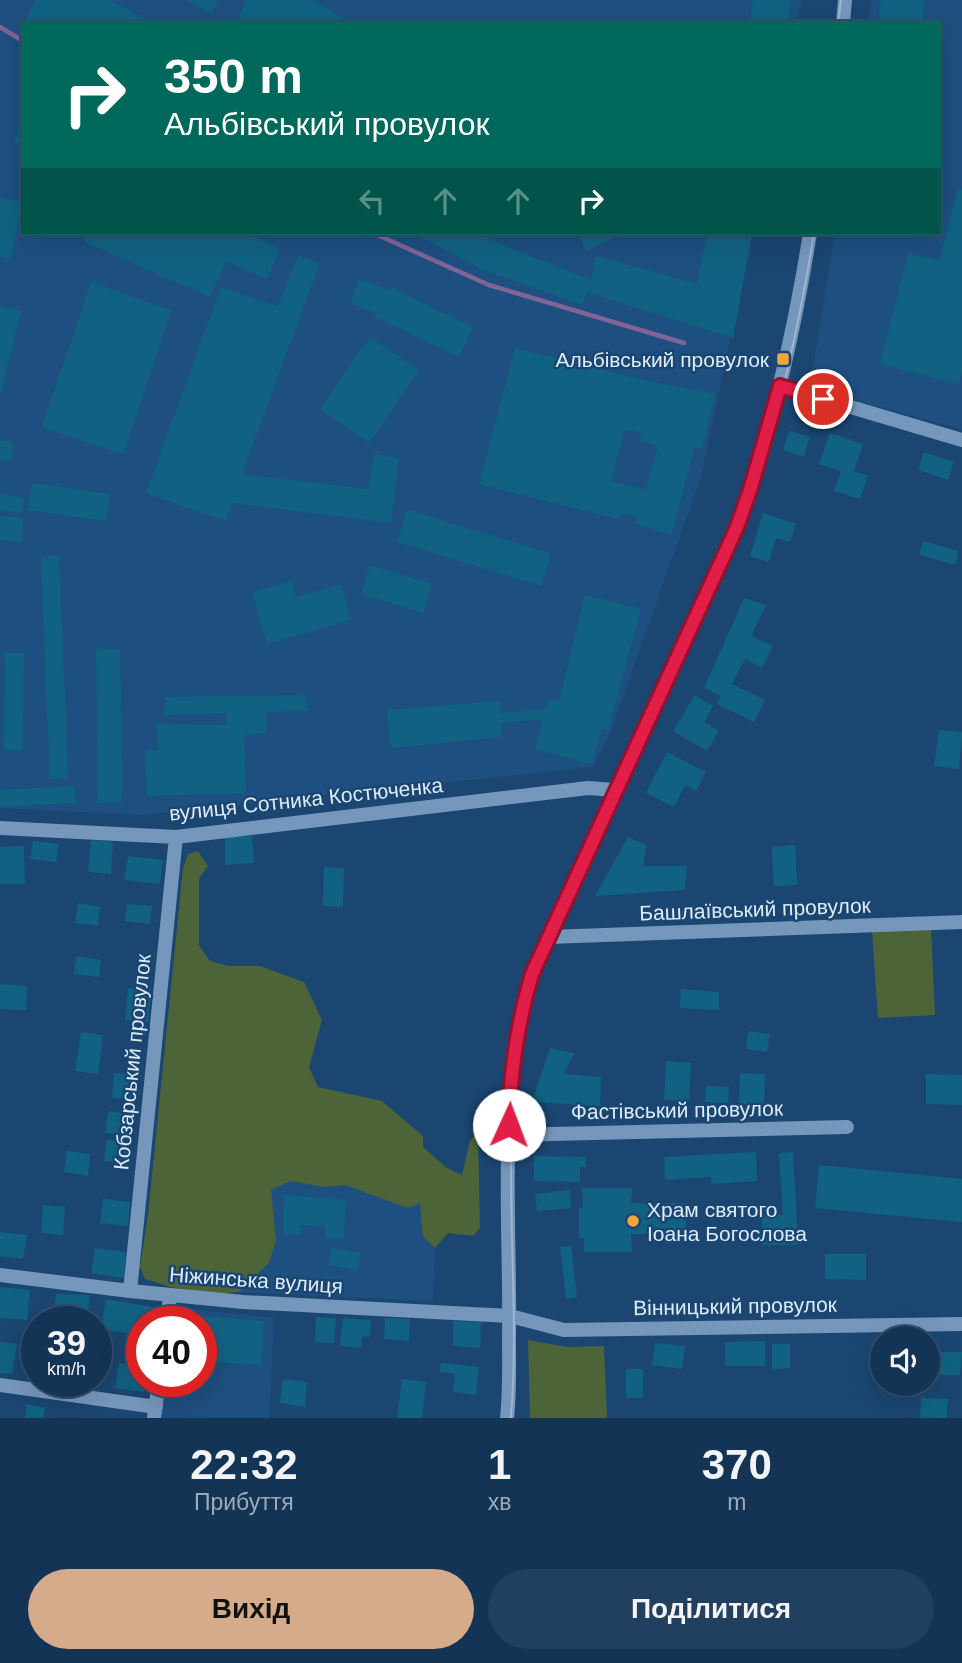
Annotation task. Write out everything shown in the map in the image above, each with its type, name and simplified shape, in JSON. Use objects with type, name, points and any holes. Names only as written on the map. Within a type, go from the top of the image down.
[{"type":"street","points":[[843,21],[845,0]]},
{"type":"street","points":[[507,1418],[510,1087],[522,1010],[532,974],[737,527],[780,386],[810,235]]},
{"type":"street","points":[[780,386],[962,440]]},
{"type":"street","name":"вулиця Сотника Костюченка","points":[[0,828],[176,837],[588,788],[615,790]]},
{"type":"street","name":"Кобзарський провулок","points":[[130,1292],[176,837]]},
{"type":"street","name":"Башлаївський провулок","points":[[549,937],[962,922]]},
{"type":"street","name":"Фастівський провулок","points":[[509,1135],[847,1127]]},
{"type":"street","name":"Ніжинська вулиця","points":[[0,1275],[130,1292],[243,1302],[509,1316]]},
{"type":"street","points":[[169,1306],[170,1296]]},
{"type":"street","name":"Вінницький провулок","points":[[509,1316],[564,1330],[962,1324]]},
{"type":"street","points":[[0,1385],[155,1413]]},
{"type":"shaded area","points":[[0,0],[802,0],[797,21],[21,21],[21,235],[753,235],[701,477],[611,731],[593,767],[143,815],[0,808]]},
{"type":"shaded area","points":[[871,0],[962,0],[962,430],[810,387],[835,235],[941,235],[941,21],[868,21]]},
{"type":"shaded area","points":[[246,1151],[439,1160],[433,1301],[239,1292]]},
{"type":"shaded area","points":[[217,1312],[274,1318],[269,1418],[160,1418],[163,1397],[217,1397]]},
{"type":"green space","points":[[198,851],[208,866],[199,879],[199,945],[210,961],[228,966],[260,966],[304,982],[322,1020],[309,1067],[318,1087],[382,1101],[423,1136],[423,1147],[447,1168],[462,1175],[470,1141],[478,1130],[480,1228],[473,1236],[448,1233],[435,1248],[423,1237],[420,1203],[408,1208],[345,1185],[324,1187],[291,1181],[271,1190],[276,1241],[269,1263],[239,1292],[216,1294],[170,1287],[145,1279],[140,1267],[148,1215],[183,868],[188,854]]},
{"type":"green space","points":[[931,928],[935,1015],[878,1018],[872,931]]},
{"type":"green space","points":[[528,1340],[567,1347],[604,1346],[607,1418],[530,1418]]},
{"type":"building","points":[[36,0],[109,0],[150,21],[27,21]]},
{"type":"building","points":[[185,0],[218,0],[212,13]]},
{"type":"building","points":[[247,0],[311,0],[350,21],[236,21]]},
{"type":"building","points":[[753,0],[791,0],[788,21],[750,21]]},
{"type":"building","points":[[881,0],[925,0],[922,21],[878,21]]},
{"type":"building","points":[[21,123],[21,144],[14,142]]},
{"type":"building","points":[[958,189],[962,190],[962,371],[959,384],[880,364],[908,253],[939,261]]},
{"type":"building","points":[[0,197],[21,202],[21,212],[11,259],[0,256]]},
{"type":"building","points":[[87,235],[249,235],[280,248],[267,279],[226,261],[210,297],[84,242]]},
{"type":"building","points":[[417,235],[483,235],[591,280],[596,256],[697,284],[707,235],[752,235],[733,338],[587,292],[583,305],[484,270]]},
{"type":"building","points":[[579,235],[612,235],[613,238],[586,251]]},
{"type":"building","points":[[298,256],[320,263],[242,474],[368,489],[374,454],[399,458],[391,523],[232,503],[225,521],[146,493],[221,287],[277,307]]},
{"type":"building","points":[[359,279],[388,290],[390,287],[473,327],[459,357],[375,317],[377,314],[350,303]]},
{"type":"building","points":[[91,282],[171,310],[123,454],[42,427]]},
{"type":"building","points":[[0,306],[21,311],[1,393],[0,393]]},
{"type":"building","points":[[370,337],[419,370],[369,443],[320,409]]},
{"type":"building","points":[[515,348],[639,379],[715,394],[702,449],[694,448],[672,535],[636,524],[638,517],[621,513],[619,519],[479,484]],"holes":[[[625,429],[641,433],[639,441],[658,446],[646,490],[611,481]]]},
{"type":"building","points":[[789,431],[810,437],[804,457],[783,450]]},
{"type":"building","points":[[830,433],[863,444],[854,471],[868,476],[860,499],[834,491],[841,471],[819,464]]},
{"type":"building","points":[[0,440],[13,442],[11,461],[0,460]]},
{"type":"building","points":[[924,452],[954,462],[948,480],[918,470]]},
{"type":"building","points":[[32,483],[110,494],[106,521],[28,510]]},
{"type":"building","points":[[0,494],[24,498],[22,513],[0,510]]},
{"type":"building","points":[[407,509],[551,554],[541,586],[397,542]]},
{"type":"building","points":[[763,513],[796,524],[790,542],[776,538],[769,562],[750,556]]},
{"type":"building","points":[[0,516],[24,518],[21,542],[0,540]]},
{"type":"building","points":[[923,541],[958,551],[955,565],[919,555]]},
{"type":"building","points":[[59,555],[68,778],[50,779],[41,556]]},
{"type":"building","points":[[370,565],[432,584],[423,613],[361,594]]},
{"type":"building","points":[[292,581],[296,597],[341,584],[351,620],[267,644],[252,592]]},
{"type":"building","points":[[585,595],[641,609],[608,730],[602,728],[591,764],[535,749],[543,719],[501,723],[502,737],[391,748],[387,710],[499,701],[501,713],[546,709],[549,699],[559,701]]},
{"type":"building","points":[[744,598],[766,605],[751,636],[773,646],[762,668],[745,659],[732,684],[765,700],[754,722],[717,704],[721,696],[704,688]]},
{"type":"building","points":[[96,649],[120,649],[122,802],[98,803]]},
{"type":"building","points":[[5,653],[24,653],[23,750],[4,750]]},
{"type":"building","points":[[305,695],[308,710],[266,712],[266,733],[244,735],[246,793],[147,796],[145,750],[158,750],[156,724],[227,725],[226,713],[164,715],[165,697]]},
{"type":"building","points":[[695,695],[713,706],[704,722],[719,731],[707,751],[673,731]]},
{"type":"building","points":[[939,730],[962,732],[959,769],[934,766]]},
{"type":"building","points":[[667,752],[706,772],[696,791],[685,785],[674,807],[646,793]]},
{"type":"building","points":[[75,786],[75,803],[0,807],[0,790]]},
{"type":"building","points":[[225,836],[252,836],[254,863],[225,865]]},
{"type":"building","points":[[628,837],[647,845],[643,866],[687,866],[685,890],[595,896]]},
{"type":"building","points":[[91,840],[113,842],[111,874],[88,872]]},
{"type":"building","points":[[33,841],[59,844],[56,862],[30,859]]},
{"type":"building","points":[[795,845],[797,885],[774,886],[772,847]]},
{"type":"building","points":[[24,846],[25,884],[0,884],[0,847]]},
{"type":"building","points":[[128,856],[163,860],[160,884],[124,880]]},
{"type":"building","points":[[324,867],[344,868],[343,907],[323,906]]},
{"type":"building","points":[[78,903],[100,907],[98,926],[75,923]]},
{"type":"building","points":[[127,904],[152,906],[150,924],[125,921]]},
{"type":"building","points":[[76,956],[101,960],[99,977],[74,974]]},
{"type":"building","points":[[0,984],[27,986],[26,1010],[0,1009]]},
{"type":"building","points":[[128,988],[151,990],[148,1022],[125,1020]]},
{"type":"building","points":[[681,989],[719,992],[719,1010],[680,1008]]},
{"type":"building","points":[[748,1031],[770,1034],[767,1052],[746,1049]]},
{"type":"building","points":[[81,1032],[103,1035],[98,1074],[75,1071]]},
{"type":"building","points":[[550,1048],[574,1053],[564,1074],[601,1077],[600,1106],[532,1102]]},
{"type":"building","points":[[666,1061],[691,1063],[689,1101],[664,1100]]},
{"type":"building","points":[[114,1073],[137,1075],[135,1100],[112,1098]]},
{"type":"building","points":[[740,1073],[765,1074],[764,1105],[739,1104]]},
{"type":"building","points":[[926,1074],[962,1075],[962,1105],[926,1104]]},
{"type":"building","points":[[706,1086],[729,1087],[728,1103],[705,1102]]},
{"type":"building","points":[[108,1111],[135,1115],[132,1137],[105,1133]]},
{"type":"building","points":[[107,1140],[131,1143],[128,1165],[104,1161]]},
{"type":"building","points":[[67,1151],[90,1154],[88,1176],[64,1172]]},
{"type":"building","points":[[756,1152],[757,1181],[711,1184],[711,1177],[665,1180],[664,1157]]},
{"type":"building","points":[[793,1152],[798,1245],[762,1245],[762,1215],[783,1215],[779,1153]]},
{"type":"building","points":[[534,1156],[586,1157],[586,1167],[580,1167],[580,1182],[534,1181]]},
{"type":"building","points":[[819,1165],[962,1179],[962,1222],[815,1208]]},
{"type":"building","name":"Храм святого Іоана Богослова","points":[[582,1188],[632,1188],[631,1203],[686,1203],[686,1234],[631,1234],[632,1252],[584,1252],[584,1238],[579,1238],[579,1208],[583,1208]]},
{"type":"building","points":[[570,1190],[571,1208],[537,1211],[535,1194]]},
{"type":"building","points":[[284,1195],[345,1200],[344,1239],[325,1238],[325,1226],[301,1225],[299,1235],[283,1234]]},
{"type":"building","points":[[103,1199],[130,1202],[128,1226],[100,1223]]},
{"type":"building","points":[[43,1205],[65,1207],[63,1235],[41,1233]]},
{"type":"building","points":[[0,1232],[27,1235],[23,1259],[0,1256]]},
{"type":"building","points":[[571,1245],[577,1297],[566,1299],[560,1247]]},
{"type":"building","points":[[95,1248],[126,1252],[124,1278],[91,1273]]},
{"type":"building","points":[[331,1248],[361,1253],[358,1270],[328,1265]]},
{"type":"building","points":[[825,1254],[866,1254],[866,1280],[825,1279]]},
{"type":"building","points":[[0,1287],[30,1290],[28,1306],[21,1306],[21,1320],[0,1318]]},
{"type":"building","points":[[56,1294],[90,1295],[89,1306],[55,1306]]},
{"type":"building","points":[[106,1299],[148,1306],[126,1306],[126,1333],[112,1331],[112,1306],[105,1306]]},
{"type":"building","points":[[217,1317],[264,1321],[261,1366],[217,1362]]},
{"type":"building","points":[[316,1317],[336,1318],[334,1343],[315,1342]]},
{"type":"building","points":[[343,1318],[371,1320],[370,1337],[362,1336],[361,1348],[340,1346]]},
{"type":"building","points":[[385,1318],[410,1319],[409,1341],[384,1339]]},
{"type":"building","points":[[453,1321],[481,1322],[480,1348],[453,1346]]},
{"type":"building","points":[[765,1341],[765,1366],[725,1366],[725,1342]]},
{"type":"building","points":[[0,1342],[17,1344],[12,1374],[0,1373]]},
{"type":"building","points":[[655,1343],[685,1346],[682,1369],[652,1365]]},
{"type":"building","points":[[772,1344],[790,1344],[790,1368],[772,1369]]},
{"type":"building","points":[[940,1352],[962,1352],[960,1375],[940,1375]]},
{"type":"building","points":[[119,1363],[126,1364],[126,1390],[115,1388]]},
{"type":"building","points":[[441,1363],[479,1367],[476,1395],[453,1392],[455,1374],[440,1372]]},
{"type":"building","points":[[626,1369],[643,1369],[643,1398],[626,1398]]},
{"type":"building","points":[[283,1379],[307,1382],[305,1407],[280,1403]]},
{"type":"building","points":[[402,1379],[426,1382],[422,1418],[397,1418]]},
{"type":"building","points":[[921,1398],[948,1399],[947,1418],[920,1418]]},
{"type":"building","points":[[27,1404],[45,1408],[43,1418],[25,1418]]},
{"type":"waterway","points":[[0,27],[21,40]]},
{"type":"waterway","points":[[377,235],[489,285],[684,343]]},
{"type":"tram line","points":[[838,21],[841,0]]},
{"type":"tram line","points":[[511,1418],[514,1363],[511,1139],[522,1029],[536,975],[741,527],[785,382],[814,235]]},
{"type":"place","name":"Альбівський провулок","points":[[783,359]]},
{"type":"place","name":"Храм святого Іоана Богослова","points":[[633,1221]]},
{"type":"route","points":[[509,1125],[514,1054],[532,974],[737,527],[780,386],[823,399]]}]
